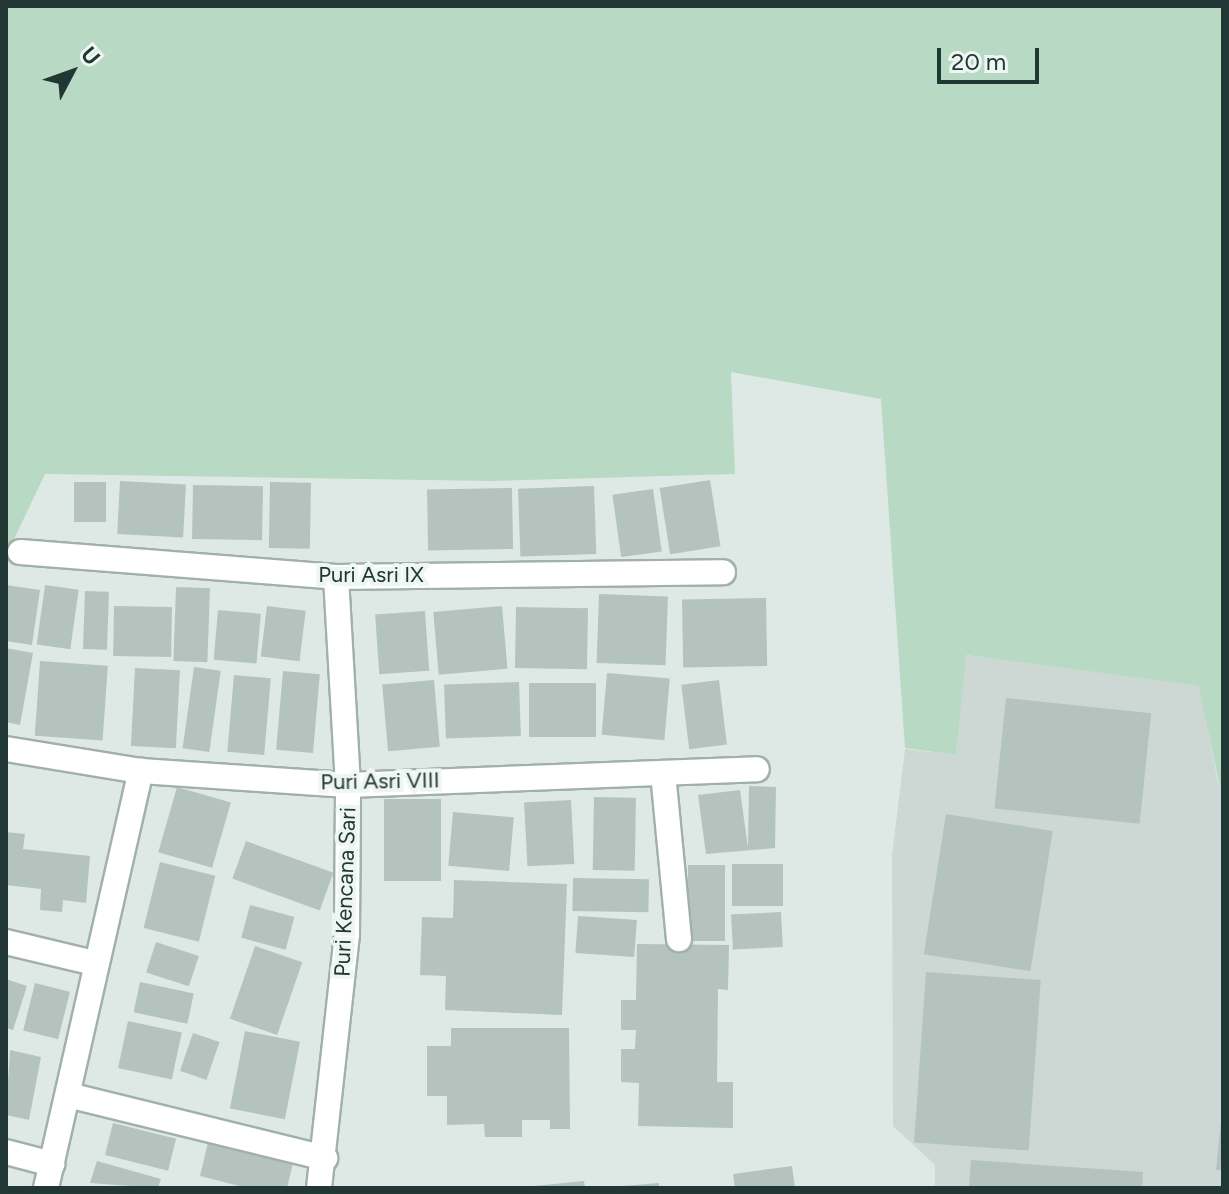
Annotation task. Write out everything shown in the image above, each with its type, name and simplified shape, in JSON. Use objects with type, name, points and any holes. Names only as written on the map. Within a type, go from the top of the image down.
[{"type":"street","name":"Puri Asri IX","points":[[20,552],[336,577],[723,572]]},
{"type":"street","name":"Puri Kencana Sari","points":[[319,1188],[325,1158],[347,934],[348,785],[336,577]]},
{"type":"street","name":"Puri Asri VIII","points":[[6,749],[141,771],[348,785],[757,769]]},
{"type":"street","points":[[46,1188],[94,963],[141,771]]},
{"type":"street","points":[[663,773],[679,939]]},
{"type":"street","points":[[6,942],[94,963]]},
{"type":"street","points":[[68,1095],[325,1158]]},
{"type":"street","points":[[6,1152],[52,1164]]},
{"type":"shaded area","points":[[965,655],[1200,686],[1218,783],[1223,783],[1223,1188],[935,1188],[935,1165],[893,1126],[892,856],[905,749],[956,755]]},
{"type":"green space","points":[[6,6],[1223,6],[1223,783],[1219,783],[1199,686],[966,655],[956,755],[905,748],[881,399],[731,372],[735,474],[490,481],[45,474],[6,556]]},
{"type":"building","points":[[710,480],[720,546],[670,554],[660,488]]},
{"type":"building","points":[[120,481],[186,484],[183,537],[117,534]]},
{"type":"building","points":[[74,482],[106,482],[106,522],[74,522]]},
{"type":"building","points":[[270,482],[311,483],[310,549],[269,548]]},
{"type":"building","points":[[193,485],[263,486],[262,540],[192,539]]},
{"type":"building","points":[[594,486],[596,554],[520,557],[518,489]]},
{"type":"building","points":[[512,488],[513,549],[428,550],[427,489]]},
{"type":"building","points":[[653,489],[662,551],[621,557],[612,495]]},
{"type":"building","points":[[6,585],[40,590],[32,645],[6,641]]},
{"type":"building","points":[[45,585],[79,590],[70,649],[37,644]]},
{"type":"building","points":[[176,587],[210,588],[207,662],[173,661]]},
{"type":"building","points":[[85,591],[109,592],[107,650],[83,649]]},
{"type":"building","points":[[599,594],[668,596],[666,665],[597,663]]},
{"type":"building","points":[[766,598],[767,666],[683,667],[682,599]]},
{"type":"building","points":[[114,606],[172,607],[171,657],[113,656]]},
{"type":"building","points":[[267,606],[306,611],[299,661],[261,657]]},
{"type":"building","points":[[502,606],[507,669],[439,675],[433,612]]},
{"type":"building","points":[[516,607],[588,608],[587,669],[515,668]]},
{"type":"building","points":[[218,610],[261,614],[256,664],[214,660]]},
{"type":"building","points":[[425,611],[429,671],[379,674],[375,614]]},
{"type":"building","points":[[6,648],[33,653],[20,725],[6,722]]},
{"type":"building","points":[[40,661],[108,666],[103,741],[35,736]]},
{"type":"building","points":[[194,667],[221,671],[209,752],[183,748]]},
{"type":"building","points":[[135,668],[180,670],[176,748],[131,746]]},
{"type":"building","points":[[283,671],[320,674],[313,753],[276,750]]},
{"type":"building","points":[[607,673],[670,678],[664,740],[602,735]]},
{"type":"building","points":[[234,675],[271,678],[264,755],[227,752]]},
{"type":"building","points":[[434,680],[440,747],[388,751],[382,685]]},
{"type":"building","points":[[719,680],[727,745],[689,749],[681,685]]},
{"type":"building","points":[[519,682],[521,736],[446,739],[444,685]]},
{"type":"building","points":[[529,683],[596,683],[596,737],[529,737]]},
{"type":"building","points":[[1006,698],[1151,713],[1140,824],[994,808]]},
{"type":"building","points":[[749,786],[776,787],[775,848],[706,854],[698,795],[740,790],[748,848]]},
{"type":"building","points":[[177,787],[231,802],[212,868],[158,852]]},
{"type":"building","points":[[594,797],[636,798],[635,871],[593,870]]},
{"type":"building","points":[[384,799],[441,799],[441,881],[384,881]]},
{"type":"building","points":[[571,800],[574,864],[527,866],[524,802]]},
{"type":"building","points":[[453,812],[514,817],[509,871],[448,866]]},
{"type":"building","points":[[946,814],[1053,831],[1030,971],[924,954]]},
{"type":"building","points":[[6,832],[25,834],[23,849],[90,856],[86,903],[63,900],[62,912],[40,910],[41,889],[6,885]]},
{"type":"building","points":[[246,841],[333,873],[320,910],[232,879]]},
{"type":"building","points":[[160,862],[215,876],[199,942],[144,928]]},
{"type":"building","points":[[732,864],[783,864],[783,906],[732,906]]},
{"type":"building","points":[[688,865],[725,865],[725,941],[688,941]]},
{"type":"building","points":[[573,878],[649,879],[648,912],[572,911]]},
{"type":"building","points":[[454,880],[567,884],[562,1015],[445,1010],[446,976],[420,975],[422,917],[453,918]]},
{"type":"building","points":[[250,905],[294,917],[286,950],[241,938]]},
{"type":"building","points":[[781,912],[783,947],[733,950],[731,915]]},
{"type":"building","points":[[578,916],[637,920],[634,957],[575,953]]},
{"type":"building","points":[[156,942],[199,956],[189,986],[146,972]]},
{"type":"building","points":[[637,944],[729,945],[728,990],[718,989],[717,1082],[733,1082],[733,1128],[638,1126],[639,1083],[621,1082],[621,1049],[635,1049],[636,1030],[621,1030],[621,1000],[636,1000]]},
{"type":"building","points":[[255,946],[302,962],[277,1035],[230,1019]]},
{"type":"building","points":[[926,972],[1041,980],[1029,1151],[914,1143]]},
{"type":"building","points":[[6,979],[27,986],[13,1030],[6,1028]]},
{"type":"building","points":[[140,982],[194,993],[187,1024],[134,1012]]},
{"type":"building","points":[[35,983],[70,992],[58,1039],[23,1031]]},
{"type":"building","points":[[128,1021],[182,1032],[172,1079],[118,1068]]},
{"type":"building","points":[[451,1028],[569,1028],[570,1129],[550,1129],[550,1120],[522,1120],[522,1137],[485,1137],[484,1124],[447,1125],[447,1096],[427,1096],[427,1046],[451,1046]]},
{"type":"building","points":[[245,1031],[300,1042],[285,1119],[230,1109]]},
{"type":"building","points":[[193,1033],[219,1042],[206,1080],[180,1071]]},
{"type":"building","points":[[10,1050],[41,1057],[29,1120],[6,1115]]},
{"type":"building","points":[[1221,1121],[1223,1170],[1216,1170]]},
{"type":"building","points":[[113,1123],[176,1139],[168,1171],[105,1155]]},
{"type":"building","points":[[209,1138],[294,1159],[287,1188],[247,1188],[200,1176]]},
{"type":"building","points":[[971,1160],[1143,1172],[1142,1188],[969,1188]]},
{"type":"building","points":[[97,1161],[161,1179],[158,1188],[90,1183]]},
{"type":"building","points":[[792,1166],[795,1188],[735,1188],[733,1174]]},
{"type":"building","points":[[584,1181],[585,1188],[534,1188],[534,1186]]},
{"type":"building","points":[[659,1183],[659,1188],[622,1188],[622,1186]]}]
